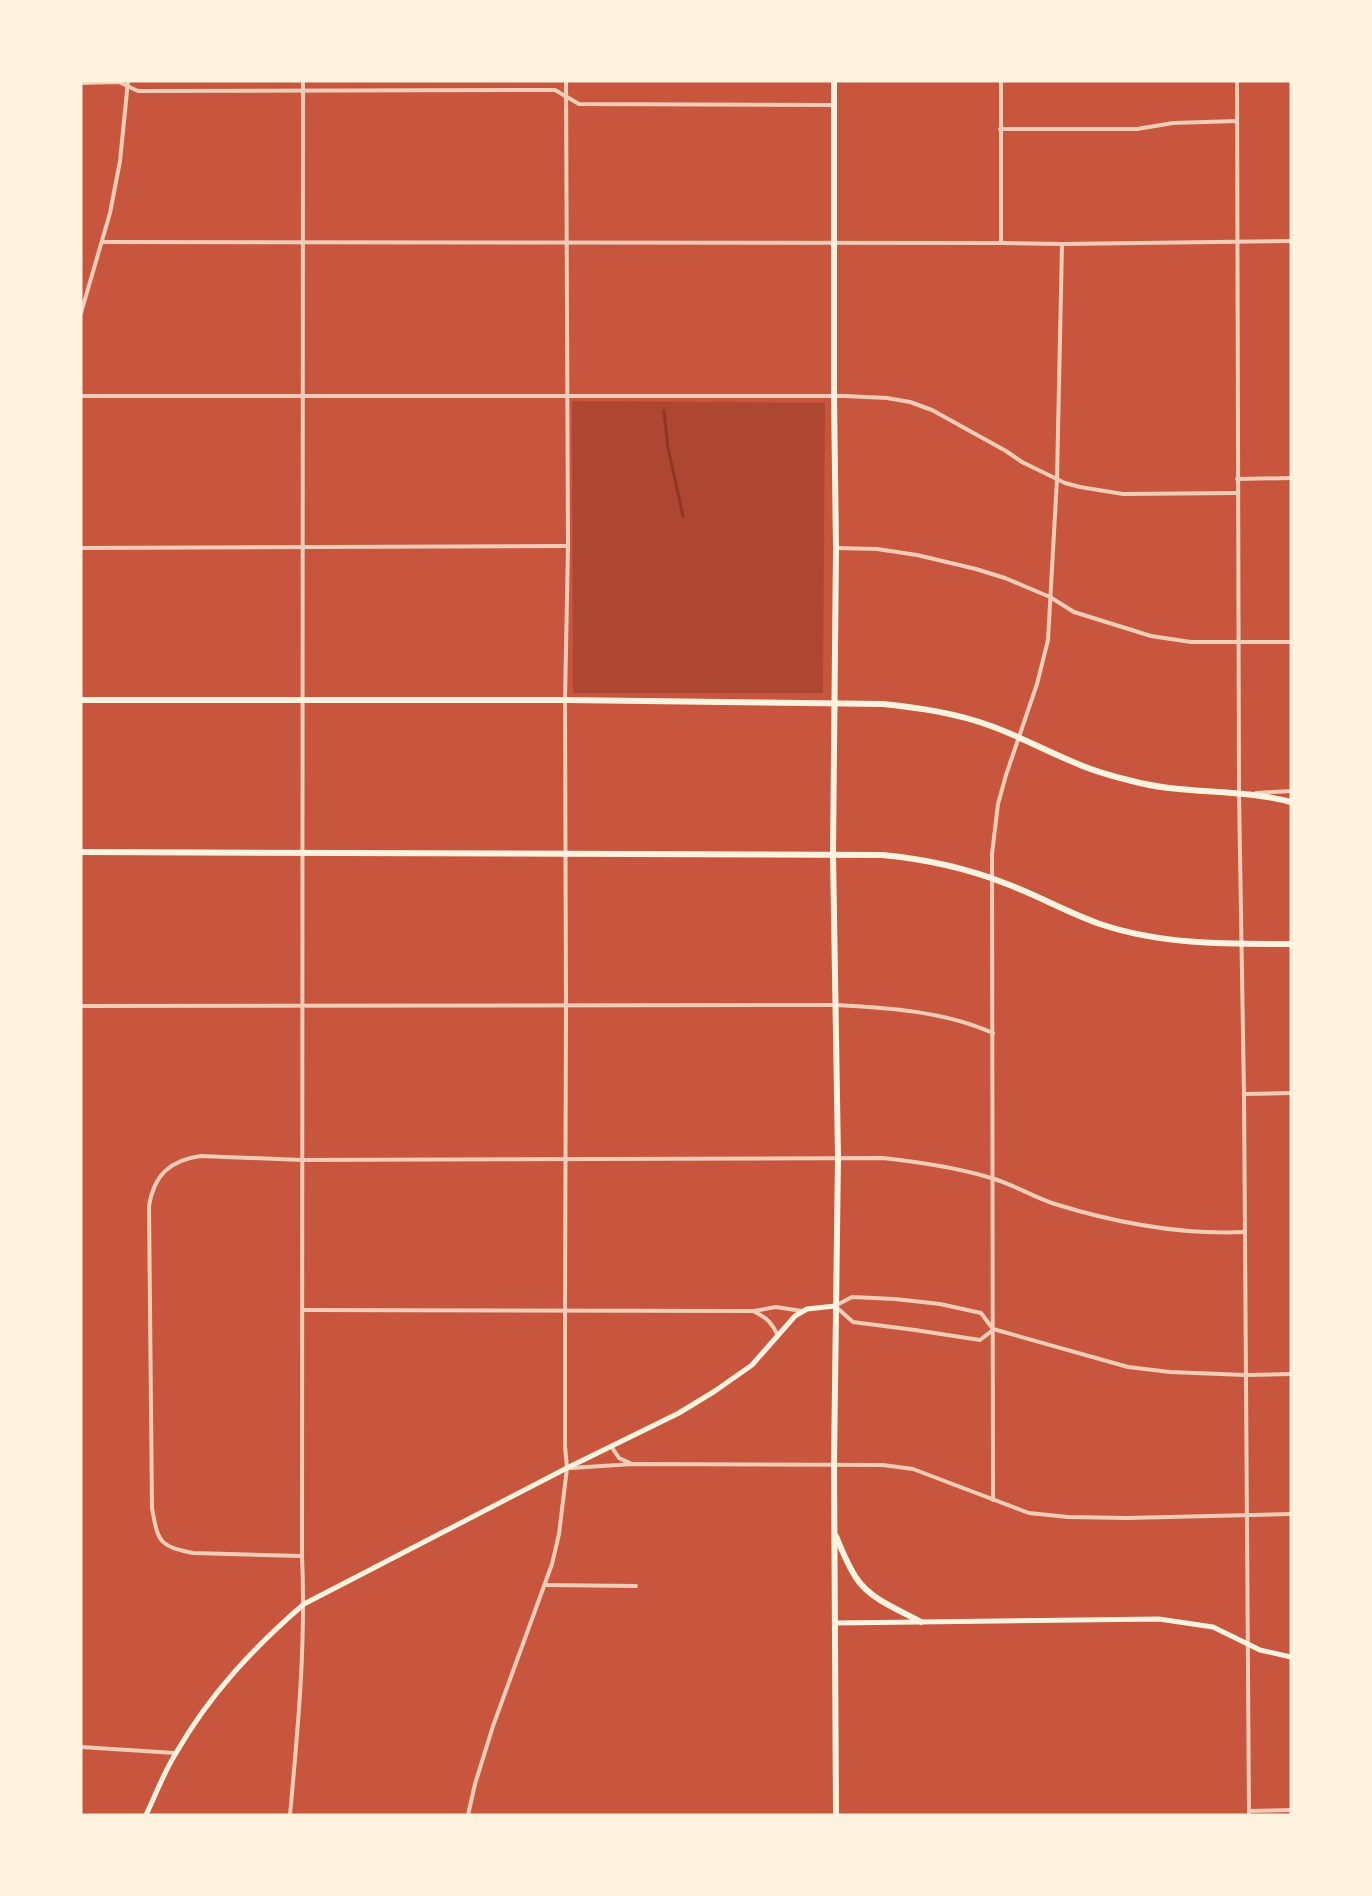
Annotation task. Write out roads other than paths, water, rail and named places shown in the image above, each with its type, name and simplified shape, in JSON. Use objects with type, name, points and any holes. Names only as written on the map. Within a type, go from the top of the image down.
[{"type":"main road","points":[[834,81],[836,548],[833,854],[838,1157],[834,1464],[836,1815]]},
{"type":"main road","points":[[81,700],[565,700],[883,704],[934,710],[979,721],[1070,761],[1129,781],[1162,788],[1250,794],[1291,802]]},
{"type":"main road","points":[[81,852],[833,854],[908,857],[948,865],[992,878],[1075,915],[1130,932],[1174,940],[1291,944]]},
{"type":"main road","points":[[146,1815],[175,1753],[220,1688],[244,1659],[304,1604],[567,1468],[679,1413],[716,1391],[752,1365],[802,1311],[835,1306]]},
{"type":"main road","points":[[835,1534],[859,1582],[878,1598],[921,1622]]},
{"type":"main road","points":[[836,1623],[1159,1619],[1213,1627],[1260,1650],[1291,1657]]},
{"type":"street","points":[[290,1815],[299,1719],[304,1604],[302,1556],[303,81]]},
{"type":"street","points":[[468,1815],[493,1726],[545,1585],[559,1534],[567,1468],[565,1446],[565,700],[568,546],[566,81]]},
{"type":"street","points":[[1001,81],[1001,243]]},
{"type":"street","points":[[1237,81],[1239,793],[1244,1094],[1249,1813],[1291,1810]]},
{"type":"street","points":[[81,83],[128,83],[138,91],[555,90],[579,104],[834,105]]},
{"type":"street","points":[[81,313],[102,242],[120,161],[128,83]]},
{"type":"street","points":[[1000,129],[1137,129],[1182,122],[1238,121]]},
{"type":"street","points":[[102,242],[1062,244],[1291,241]]},
{"type":"street","points":[[993,1500],[991,1385],[993,1329],[992,854],[998,804],[1037,684],[1048,640],[1057,479],[1062,244]]},
{"type":"street","points":[[81,396],[568,395],[887,398],[910,402],[932,410],[1022,462],[1065,483],[1123,494],[1238,493]]},
{"type":"street","points":[[1237,479],[1291,478]]},
{"type":"street","points":[[81,548],[568,546]]},
{"type":"street","points":[[836,548],[877,549],[937,559],[976,569],[1005,578],[1050,597],[1074,612],[1151,636],[1191,642],[1291,642]]},
{"type":"street","points":[[1250,794],[1291,791]]},
{"type":"street","points":[[81,1006],[836,1005],[917,1011],[969,1022],[993,1033]]},
{"type":"street","points":[[1244,1094],[1291,1093]]},
{"type":"street","points":[[302,1556],[192,1552],[167,1546],[160,1540],[155,1527],[152,1508],[149,1206],[154,1187],[165,1171],[188,1158],[201,1156],[302,1160],[883,1158],[925,1162],[992,1178],[1053,1203],[1109,1219],[1185,1231],[1245,1232]]},
{"type":"street","points":[[993,1329],[980,1340],[853,1322],[835,1306],[852,1297],[940,1304],[981,1313],[993,1329],[1128,1367],[1170,1372],[1291,1374]]},
{"type":"street","points":[[303,1310],[754,1311],[776,1307],[802,1311]]},
{"type":"street","points":[[754,1311],[772,1323],[778,1336]]},
{"type":"street","points":[[611,1446],[618,1458],[633,1464]]},
{"type":"street","points":[[567,1468],[633,1464],[883,1465],[913,1469],[1029,1513],[1068,1517],[1127,1518],[1291,1514]]},
{"type":"street","points":[[545,1585],[636,1586]]},
{"type":"street","points":[[81,1747],[175,1753]]},
{"type":"waterway","points":[[664,411],[668,448],[683,516]]}]
